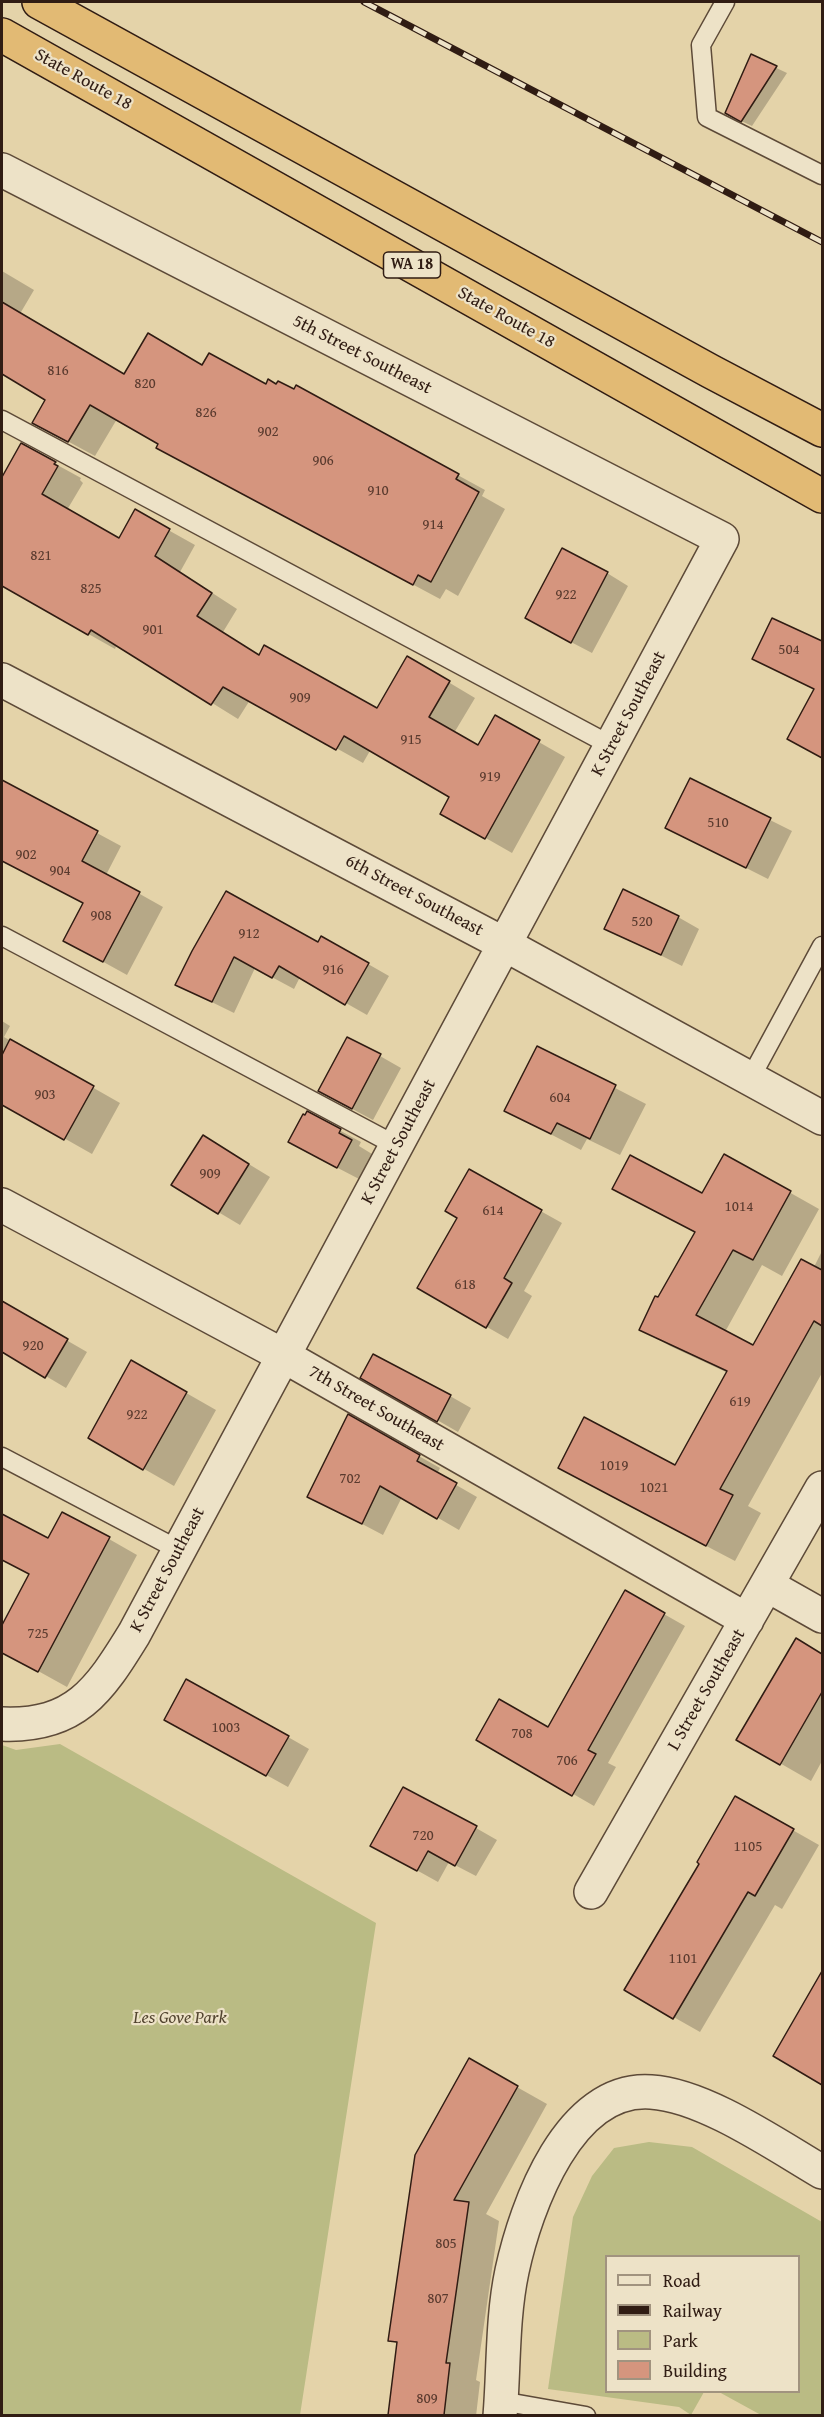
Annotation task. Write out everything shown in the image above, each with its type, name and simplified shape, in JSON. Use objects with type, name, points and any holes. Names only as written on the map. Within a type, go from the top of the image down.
[{"type":"highway","name":"WA 18","points":[[39,2],[710,371],[822,430]]},
{"type":"highway","name":"State Route 18","points":[[2,35],[822,496]]},
{"type":"street","name":"5th Street Southeast","points":[[2,170],[722,539]]},
{"type":"street","name":"K Street Southeast","points":[[2,1724],[20,1725],[48,1720],[80,1705],[112,1670],[134,1634],[722,539]]},
{"type":"street","name":"6th Street Southeast","points":[[2,680],[504,944],[822,1118]]},
{"type":"street","name":"7th Street Southeast","points":[[2,1205],[284,1356],[747,1620]]},
{"type":"street","name":"L Street Southeast","points":[[591,1892],[822,1488]]},
{"type":"street","points":[[767,1585],[822,1616]]},
{"type":"street","points":[[500,2408],[509,2292],[524,2228],[543,2181],[564,2143],[587,2115],[605,2101],[638,2091],[663,2093],[690,2101],[734,2122],[822,2172]]},
{"type":"lane","points":[[725,2],[701,45],[707,117],[822,175]]},
{"type":"lane","points":[[2,420],[612,746]]},
{"type":"lane","points":[[2,936],[397,1146]]},
{"type":"lane","points":[[750,1079],[822,946]]},
{"type":"lane","points":[[2,1457],[179,1550]]},
{"type":"lane","points":[[500,2408],[586,2415]]},
{"type":"green space","name":"Les Gove Park","points":[[60,1744],[376,1923],[300,2415],[2,2415],[2,1745],[16,1750]]},
{"type":"green space","points":[[649,2142],[692,2147],[822,2222],[822,2415],[761,2415],[721,2393],[800,2393],[800,2255],[605,2255],[605,2393],[703,2393],[691,2415],[679,2407],[548,2389],[573,2217],[592,2176],[614,2148]]},
{"type":"building","points":[[751,54],[777,66],[741,122],[725,113]]},
{"type":"building","points":[[2,302],[124,374],[148,333],[202,365],[209,353],[266,384],[268,379],[294,389],[296,385],[459,474],[456,479],[479,492],[431,582],[418,575],[413,585],[156,448],[158,444],[90,405],[68,442],[32,423],[45,400],[2,374]]},
{"type":"building","points":[[21,443],[56,462],[54,464],[58,466],[42,494],[119,538],[135,509],[170,529],[155,556],[212,593],[197,616],[259,655],[264,645],[377,708],[407,656],[450,681],[429,717],[478,745],[495,715],[540,740],[485,839],[440,814],[449,797],[344,736],[336,750],[223,687],[211,705],[91,630],[88,635],[2,586],[2,477]]},
{"type":"building","points":[[562,548],[608,572],[571,643],[525,618]]},
{"type":"building","points":[[772,618],[822,641],[822,758],[787,739],[814,689],[752,659]]},
{"type":"building","points":[[690,778],[771,818],[746,868],[665,828]]},
{"type":"building","points":[[2,780],[98,831],[82,861],[140,892],[103,962],[63,941],[83,903],[2,861]]},
{"type":"building","points":[[623,889],[679,916],[661,955],[604,929]]},
{"type":"building","points":[[226,891],[318,942],[321,936],[369,963],[345,1005],[279,966],[272,978],[234,957],[212,1002],[175,985]]},
{"type":"building","points":[[347,1037],[381,1054],[352,1109],[318,1091]]},
{"type":"building","points":[[10,1039],[94,1086],[64,1140],[2,1105],[2,1055]]},
{"type":"building","points":[[537,1046],[616,1085],[590,1139],[557,1123],[551,1134],[504,1111]]},
{"type":"building","points":[[307,1111],[341,1129],[339,1133],[352,1140],[337,1168],[288,1142],[303,1114],[305,1115]]},
{"type":"building","points":[[203,1135],[249,1164],[218,1214],[171,1185]]},
{"type":"building","points":[[724,1154],[791,1191],[753,1260],[733,1250],[696,1315],[753,1345],[801,1259],[822,1270],[822,1326],[814,1321],[720,1489],[733,1495],[706,1546],[558,1468],[584,1417],[675,1465],[727,1371],[639,1330],[655,1296],[658,1297],[695,1232],[612,1189],[630,1155],[702,1193]]},
{"type":"building","points":[[469,1169],[542,1210],[504,1278],[512,1283],[486,1328],[417,1288],[457,1218],[445,1211]]},
{"type":"building","points":[[2,1301],[68,1339],[45,1378],[2,1352]]},
{"type":"building","points":[[373,1354],[451,1395],[437,1422],[360,1378]]},
{"type":"building","points":[[131,1360],[187,1392],[143,1470],[88,1438]]},
{"type":"building","points":[[348,1414],[420,1455],[417,1461],[457,1483],[437,1519],[380,1486],[362,1524],[307,1497]]},
{"type":"building","points":[[62,1512],[110,1537],[38,1672],[2,1653],[2,1625],[29,1574],[2,1560],[2,1514],[48,1538]]},
{"type":"building","points":[[625,1590],[665,1613],[588,1750],[596,1754],[572,1796],[476,1740],[499,1699],[548,1727]]},
{"type":"building","points":[[796,1638],[822,1654],[822,1692],[780,1765],[736,1740]]},
{"type":"building","points":[[186,1679],[289,1736],[266,1776],[164,1720]]},
{"type":"building","points":[[403,1787],[477,1826],[455,1866],[428,1851],[417,1871],[370,1846]]},
{"type":"building","points":[[735,1796],[794,1829],[755,1896],[748,1892],[673,2019],[624,1990],[699,1864],[697,1862]]},
{"type":"building","points":[[822,1971],[822,2085],[773,2056]]},
{"type":"building","points":[[469,2058],[518,2086],[454,2200],[469,2202],[446,2363],[450,2363],[444,2415],[388,2415],[397,2342],[388,2341],[415,2155]]},
{"type":"railway","points":[[364,2],[822,242]]}]
